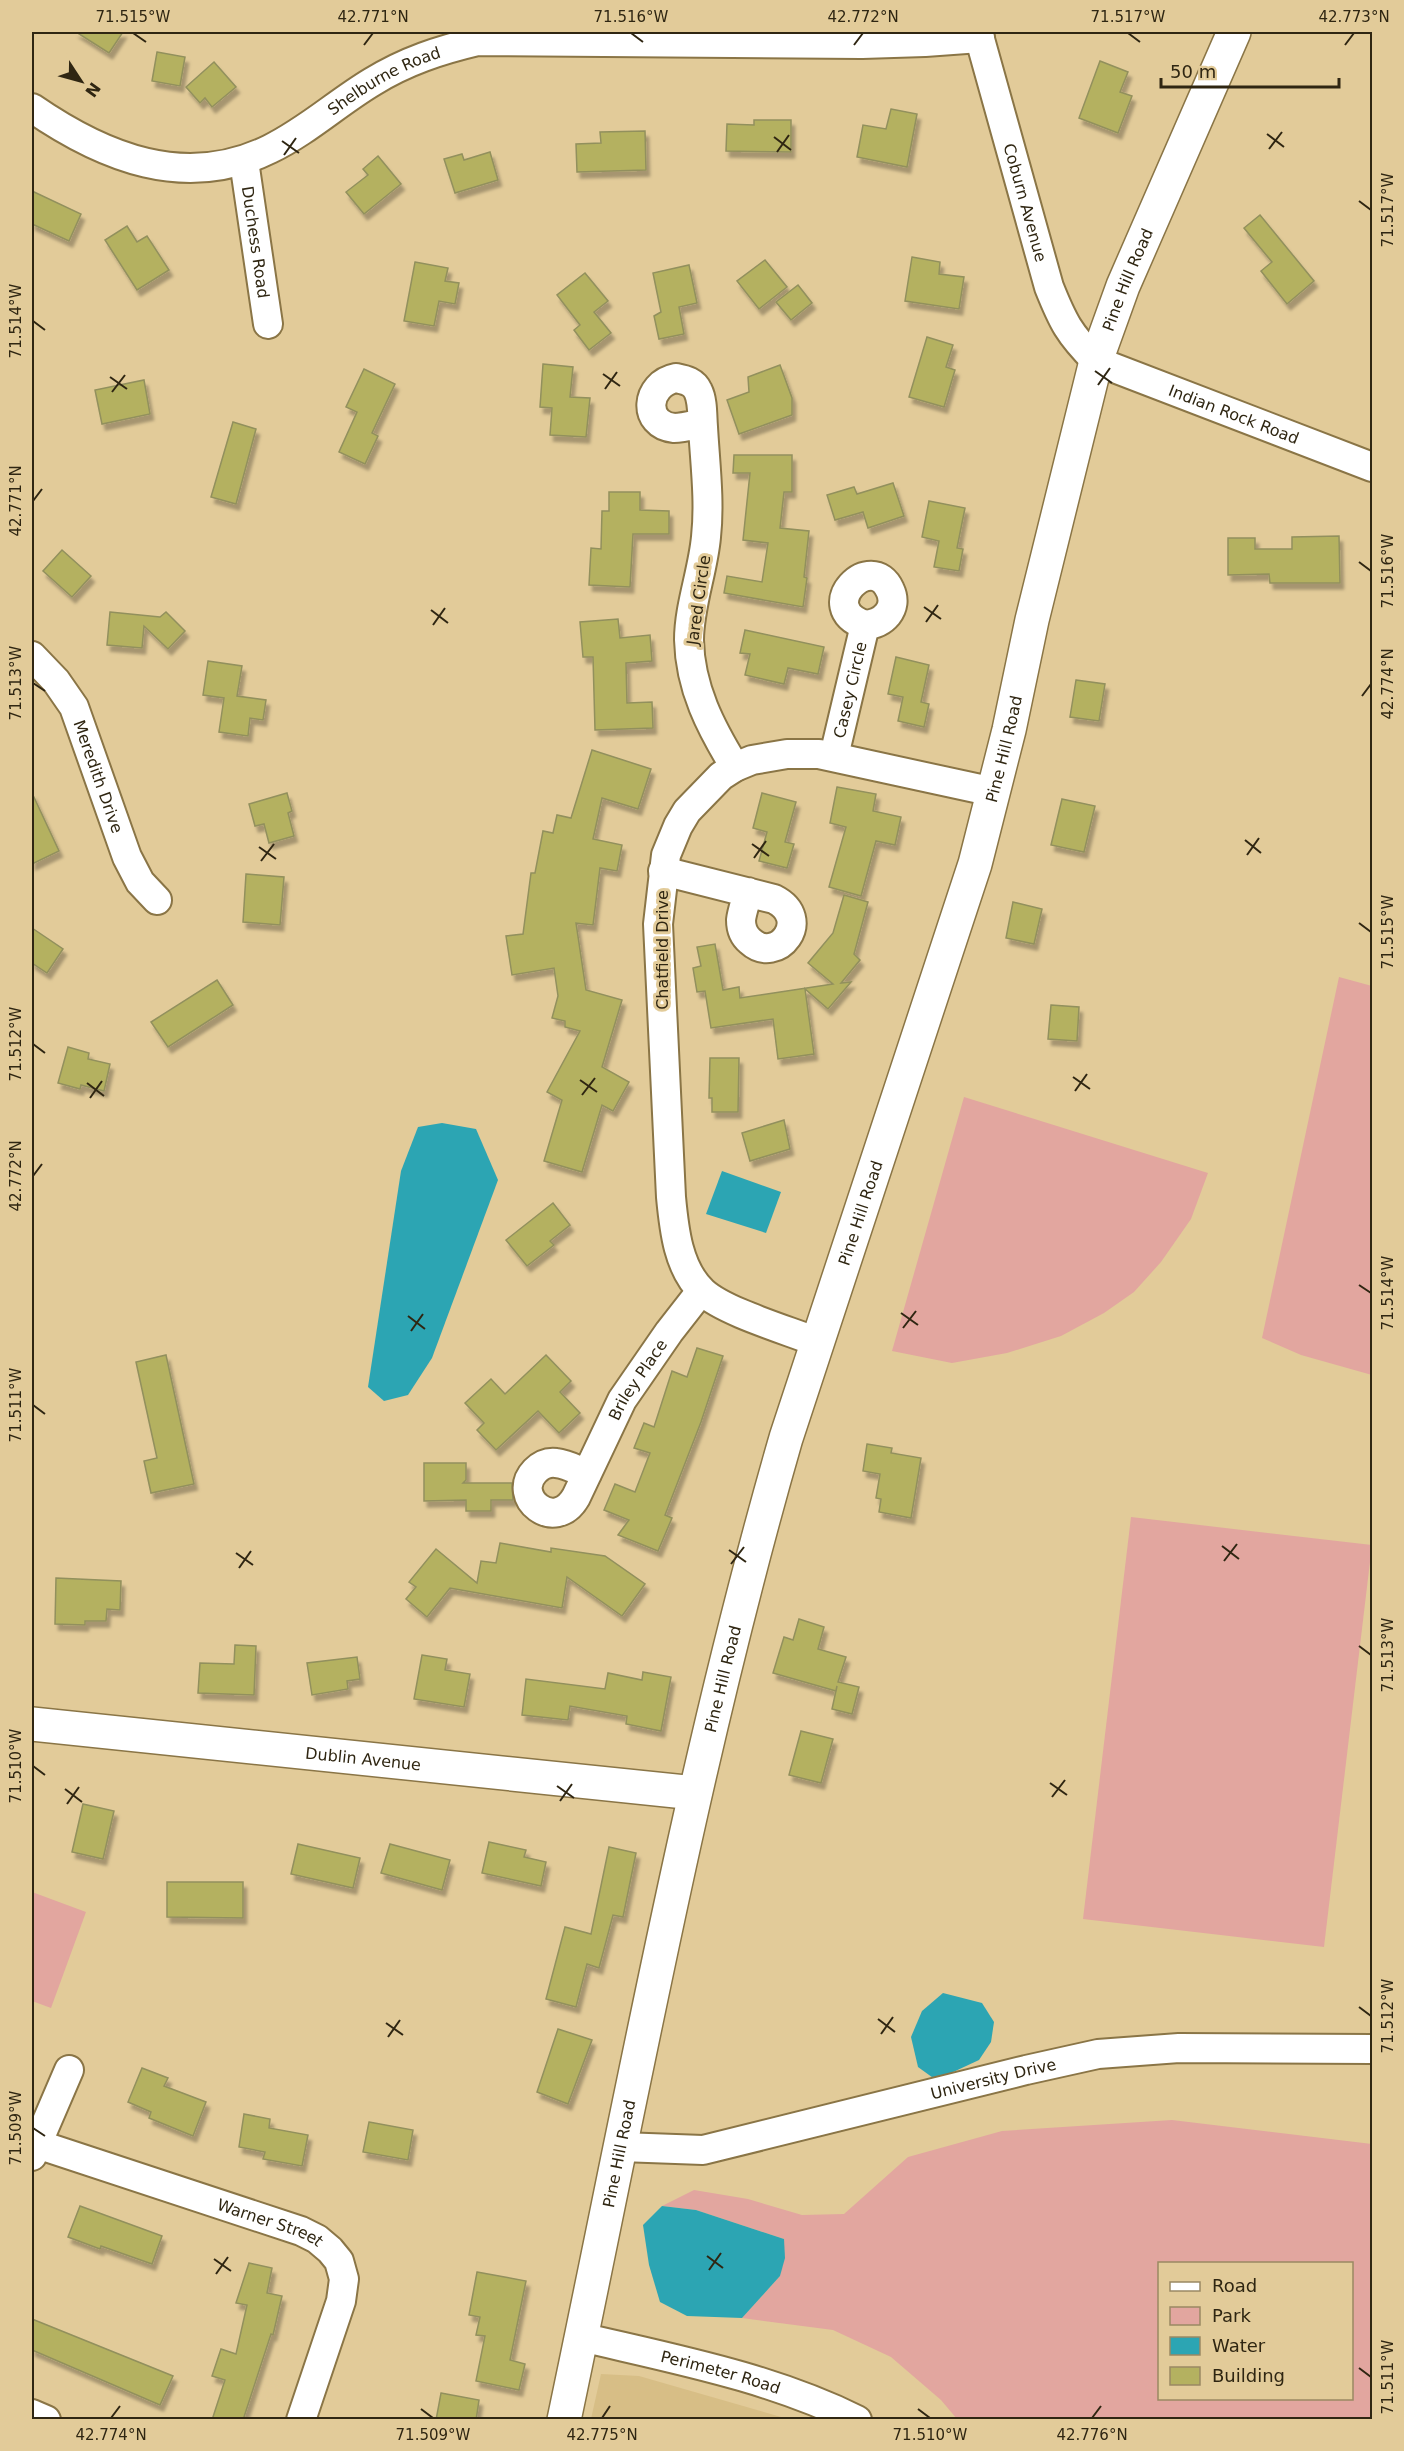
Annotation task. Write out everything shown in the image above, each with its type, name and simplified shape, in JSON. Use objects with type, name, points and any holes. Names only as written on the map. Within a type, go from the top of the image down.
[{"type":"street","name":"Pine Hill Road","points":[[564,2420],[695,1794],[759,1531],[817,1342],[975,864],[1096,361],[1123,286],[1234,32]]},
{"type":"street","name":"Coburn Avenue","points":[[979,35],[1049,287],[1063,323],[1074,340],[1096,361]]},
{"type":"street","name":"Shelburne Road","points":[[32,108],[87,141],[116,155],[147,164],[212,166],[244,161],[297,134],[372,82],[408,62],[442,49],[478,41],[862,44],[935,42],[979,35]]},
{"type":"street","name":"Duchess Road","points":[[244,161],[268,324]]},
{"type":"street","name":"Indian Rock Road","points":[[1096,361],[1372,467]]},
{"type":"street","name":"Jared Circle","points":[[702,423],[706,471],[706,535],[689,639],[697,693],[707,719],[735,767]]},
{"type":"street","name":"Casey Circle","points":[[834,756],[865,624]]},
{"type":"street","name":"Meredith Drive","points":[[32,656],[56,681],[74,707],[127,857],[140,882],[157,900]]},
{"type":"street","name":"Chatfield Drive","points":[[817,1342],[713,1300],[701,1291],[686,1268],[679,1249],[671,1197],[658,924],[663,871],[671,840],[687,811],[715,782],[735,767],[752,760],[787,754],[834,756],[994,792]]},
{"type":"street","points":[[663,871],[748,892]]},
{"type":"street","name":"Briley Place","points":[[587,1474],[622,1400],[669,1332],[701,1291]]},
{"type":"street","name":"Dublin Avenue","points":[[32,1724],[695,1794]]},
{"type":"street","name":"University Drive","points":[[621,2147],[704,2150],[1098,2054],[1179,2048],[1372,2049]]},
{"type":"street","points":[[34,2150],[69,2070]]},
{"type":"street","name":"Warner Street","points":[[34,2150],[301,2231],[317,2239],[330,2250],[339,2261],[344,2279],[341,2301],[301,2420]]},
{"type":"street","name":"Perimeter Road","points":[[581,2337],[766,2383],[814,2399],[856,2420]]},
{"type":"street","points":[[32,2414],[46,2420]]},
{"type":"shaded area","points":[[601,2374],[639,2376],[788,2419],[591,2419]]},
{"type":"green space","points":[[1339,977],[1372,986],[1372,1375],[1301,1355],[1262,1338]]},
{"type":"green space","points":[[964,1097],[1208,1173],[1191,1219],[1161,1262],[1134,1292],[1104,1313],[1061,1336],[1007,1353],[952,1363],[892,1351]]},
{"type":"green space","points":[[1131,1517],[1372,1545],[1324,1947],[1083,1919]]},
{"type":"green space","points":[[32,1892],[86,1912],[51,2008],[32,2001]]},
{"type":"green space","points":[[1172,2120],[1372,2144],[1372,2419],[957,2419],[941,2400],[891,2357],[833,2330],[742,2318],[780,2276],[784,2239],[696,2210],[662,2206],[694,2190],[748,2199],[802,2215],[844,2214],[908,2157],[1002,2131]]},
{"type":"water","points":[[442,1123],[476,1129],[498,1180],[432,1358],[408,1395],[384,1401],[368,1387],[401,1171],[418,1127]]},
{"type":"water","points":[[722,1171],[781,1192],[766,1233],[706,1214]]},
{"type":"water","points":[[943,1993],[982,2003],[994,2022],[991,2042],[979,2060],[936,2080],[918,2067],[911,2037],[922,2011]]},
{"type":"water","points":[[662,2206],[696,2210],[784,2239],[785,2258],[780,2276],[742,2318],[687,2316],[660,2302],[649,2265],[643,2225]]},
{"type":"building","points":[[76,32],[123,32],[109,53]]},
{"type":"building","points":[[157,52],[185,57],[180,86],[152,81]]},
{"type":"building","points":[[1100,61],[1128,72],[1120,92],[1132,96],[1118,133],[1079,118]]},
{"type":"building","points":[[214,62],[236,87],[212,107],[205,98],[200,103],[186,87]]},
{"type":"building","points":[[891,109],[917,114],[907,167],[857,157],[863,125],[886,129]]},
{"type":"building","points":[[754,120],[791,120],[791,152],[726,151],[727,124],[754,125]]},
{"type":"building","points":[[645,131],[646,170],[577,172],[576,144],[601,143],[600,132]]},
{"type":"building","points":[[490,152],[498,180],[455,193],[444,159],[462,154],[464,160]]},
{"type":"building","points":[[378,156],[401,184],[364,214],[346,192],[368,175],[363,169]]},
{"type":"building","points":[[32,191],[81,214],[69,241],[32,224]]},
{"type":"building","points":[[1260,215],[1314,281],[1287,304],[1261,271],[1272,262],[1244,228]]},
{"type":"building","points":[[127,226],[137,242],[147,236],[169,270],[137,290],[105,240]]},
{"type":"building","points":[[912,257],[940,262],[939,274],[964,277],[959,309],[905,301]]},
{"type":"building","points":[[765,260],[787,287],[759,309],[737,281]]},
{"type":"building","points":[[415,262],[448,268],[445,281],[459,283],[455,304],[439,301],[434,326],[404,321]]},
{"type":"building","points":[[689,265],[697,303],[679,307],[684,334],[659,339],[654,316],[661,312],[653,273]]},
{"type":"building","points":[[585,273],[608,301],[594,312],[611,333],[589,350],[574,330],[580,325],[557,295]]},
{"type":"building","points":[[798,285],[812,303],[791,320],[776,302]]},
{"type":"building","points":[[927,337],[953,345],[946,367],[955,370],[944,407],[909,397]]},
{"type":"building","points":[[543,364],[573,367],[570,397],[590,398],[586,437],[550,435],[552,408],[540,407]]},
{"type":"building","points":[[780,365],[792,398],[792,415],[739,434],[727,400],[749,392],[748,377]]},
{"type":"building","points":[[364,369],[395,384],[372,433],[378,436],[365,464],[339,452],[357,412],[346,407]]},
{"type":"building","points":[[144,380],[150,414],[102,424],[95,390]]},
{"type":"building","points":[[233,422],[256,429],[236,504],[211,497]]},
{"type":"building","points":[[734,455],[792,455],[792,492],[784,492],[780,528],[809,531],[803,607],[724,593],[727,576],[762,582],[768,543],[743,540],[750,473],[733,473]]},
{"type":"building","points":[[893,483],[904,516],[868,528],[863,512],[835,520],[827,495],[854,487],[857,494]]},
{"type":"building","points":[[609,492],[640,492],[640,510],[669,511],[669,534],[633,534],[630,587],[589,585],[591,548],[601,549],[602,511],[609,511]]},
{"type":"building","points":[[929,501],[965,508],[957,548],[963,549],[959,571],[934,567],[939,541],[922,537]]},
{"type":"building","points":[[1339,536],[1340,583],[1270,583],[1269,574],[1228,575],[1228,538],[1255,538],[1255,549],[1292,549],[1292,537]]},
{"type":"building","points":[[62,550],[91,576],[72,597],[43,571]]},
{"type":"building","points":[[110,612],[160,617],[166,612],[185,631],[168,649],[144,626],[142,648],[107,645]]},
{"type":"building","points":[[618,619],[620,638],[650,635],[652,661],[626,663],[627,703],[652,702],[653,728],[595,730],[593,657],[583,657],[580,622]]},
{"type":"building","points":[[745,630],[824,647],[818,674],[788,668],[784,684],[745,675],[750,654],[740,653]]},
{"type":"building","points":[[896,657],[929,665],[921,702],[929,704],[924,727],[898,721],[903,697],[888,694]]},
{"type":"building","points":[[208,661],[242,666],[237,696],[266,700],[263,720],[250,718],[248,736],[219,732],[224,698],[203,695]]},
{"type":"building","points":[[1076,680],[1105,684],[1099,721],[1070,717]]},
{"type":"building","points":[[592,750],[651,769],[638,809],[602,798],[593,839],[622,845],[617,871],[600,868],[593,925],[576,923],[586,990],[622,1000],[602,1067],[629,1082],[613,1111],[602,1105],[582,1172],[544,1161],[562,1100],[547,1092],[580,1031],[565,1027],[565,1021],[552,1018],[558,996],[554,968],[512,975],[506,936],[523,934],[531,873],[535,873],[543,831],[553,833],[557,815],[571,818]]},
{"type":"building","points":[[837,787],[876,794],[873,811],[901,817],[895,845],[876,841],[861,896],[829,887],[846,827],[830,823]]},
{"type":"building","points":[[32,793],[59,851],[32,864]]},
{"type":"building","points":[[287,793],[292,811],[288,813],[294,836],[269,843],[264,824],[255,826],[249,804]]},
{"type":"building","points":[[762,793],[796,802],[785,842],[794,844],[787,868],[759,861],[767,832],[753,828]]},
{"type":"building","points":[[1062,799],[1095,806],[1084,852],[1051,845]]},
{"type":"building","points":[[246,874],[284,877],[280,925],[243,922]]},
{"type":"building","points":[[844,895],[868,902],[854,954],[860,960],[841,983],[851,982],[828,1009],[805,989],[814,1054],[778,1059],[773,1019],[711,1028],[705,991],[697,992],[693,968],[701,966],[697,947],[715,944],[723,990],[739,987],[740,998],[833,984],[808,963],[833,933]]},
{"type":"building","points":[[1013,902],[1042,909],[1034,944],[1006,938]]},
{"type":"building","points":[[32,928],[63,949],[47,973],[32,963]]},
{"type":"building","points":[[217,980],[233,1005],[168,1047],[151,1022]]},
{"type":"building","points":[[1051,1005],[1079,1007],[1077,1041],[1048,1039]]},
{"type":"building","points":[[68,1047],[89,1053],[88,1059],[110,1064],[104,1091],[81,1085],[80,1089],[58,1083]]},
{"type":"building","points":[[710,1058],[739,1058],[738,1112],[712,1112],[712,1098],[709,1098]]},
{"type":"building","points":[[784,1120],[790,1149],[750,1161],[742,1133]]},
{"type":"building","points":[[553,1203],[570,1225],[550,1241],[554,1245],[527,1266],[506,1240]]},
{"type":"building","points":[[697,1348],[723,1356],[701,1422],[665,1515],[672,1518],[658,1551],[618,1535],[629,1520],[604,1510],[615,1484],[635,1492],[650,1453],[634,1448],[644,1423],[654,1427],[672,1371],[687,1377]]},
{"type":"building","points":[[166,1355],[194,1484],[151,1493],[144,1461],[157,1458],[136,1362]]},
{"type":"building","points":[[546,1355],[571,1381],[560,1392],[580,1413],[559,1433],[538,1411],[496,1450],[477,1430],[484,1423],[465,1403],[491,1379],[505,1394]]},
{"type":"building","points":[[867,1444],[892,1448],[891,1453],[921,1458],[911,1518],[879,1512],[881,1499],[876,1498],[880,1474],[863,1471]]},
{"type":"building","points":[[424,1463],[466,1463],[466,1480],[463,1483],[512,1483],[513,1500],[491,1500],[491,1511],[466,1511],[466,1500],[424,1501]]},
{"type":"building","points":[[500,1543],[551,1552],[551,1548],[605,1556],[645,1584],[622,1616],[567,1577],[562,1608],[450,1588],[427,1617],[406,1599],[416,1587],[409,1582],[436,1549],[477,1583],[481,1561],[496,1563]]},
{"type":"building","points":[[56,1578],[121,1581],[120,1610],[107,1609],[106,1621],[85,1621],[85,1625],[55,1624]]},
{"type":"building","points":[[799,1619],[824,1627],[818,1649],[846,1657],[838,1682],[859,1687],[852,1714],[832,1709],[836,1691],[773,1673],[784,1637],[793,1640]]},
{"type":"building","points":[[235,1645],[256,1646],[254,1695],[198,1693],[200,1663],[234,1664]]},
{"type":"building","points":[[422,1655],[447,1659],[445,1670],[470,1674],[464,1707],[414,1699]]},
{"type":"building","points":[[357,1657],[360,1679],[347,1681],[348,1689],[312,1695],[307,1663]]},
{"type":"building","points":[[643,1672],[671,1677],[661,1731],[626,1724],[627,1716],[570,1706],[568,1720],[522,1715],[526,1679],[605,1689],[608,1673],[642,1680]]},
{"type":"building","points":[[801,1731],[833,1739],[821,1783],[789,1775]]},
{"type":"building","points":[[83,1804],[114,1811],[103,1859],[72,1852]]},
{"type":"building","points":[[489,1842],[526,1850],[524,1857],[546,1862],[541,1886],[482,1873]]},
{"type":"building","points":[[298,1844],[360,1858],[353,1888],[291,1874]]},
{"type":"building","points":[[390,1844],[450,1860],[442,1890],[381,1873]]},
{"type":"building","points":[[609,1847],[636,1853],[623,1917],[613,1915],[599,1968],[587,1964],[576,2007],[546,1999],[565,1927],[591,1934]]},
{"type":"building","points":[[167,1882],[243,1882],[243,1918],[167,1917]]},
{"type":"building","points":[[558,2029],[592,2040],[568,2104],[537,2092]]},
{"type":"building","points":[[142,2068],[168,2078],[164,2086],[206,2102],[193,2136],[149,2118],[151,2112],[128,2102]]},
{"type":"building","points":[[244,2114],[270,2119],[269,2128],[308,2135],[302,2166],[263,2159],[265,2152],[239,2147]]},
{"type":"building","points":[[369,2122],[413,2130],[408,2160],[363,2152]]},
{"type":"building","points":[[80,2206],[162,2236],[152,2264],[68,2237]]},
{"type":"building","points":[[249,2263],[272,2268],[267,2293],[282,2296],[273,2335],[271,2334],[243,2420],[212,2420],[225,2380],[212,2376],[221,2349],[236,2354],[247,2305],[236,2303]]},
{"type":"building","points":[[477,2272],[526,2281],[510,2360],[525,2364],[519,2390],[476,2381],[485,2336],[476,2335],[480,2317],[469,2315]]},
{"type":"building","points":[[32,2319],[173,2376],[160,2405],[32,2350]]},
{"type":"building","points":[[441,2393],[479,2400],[476,2420],[436,2420]]}]
